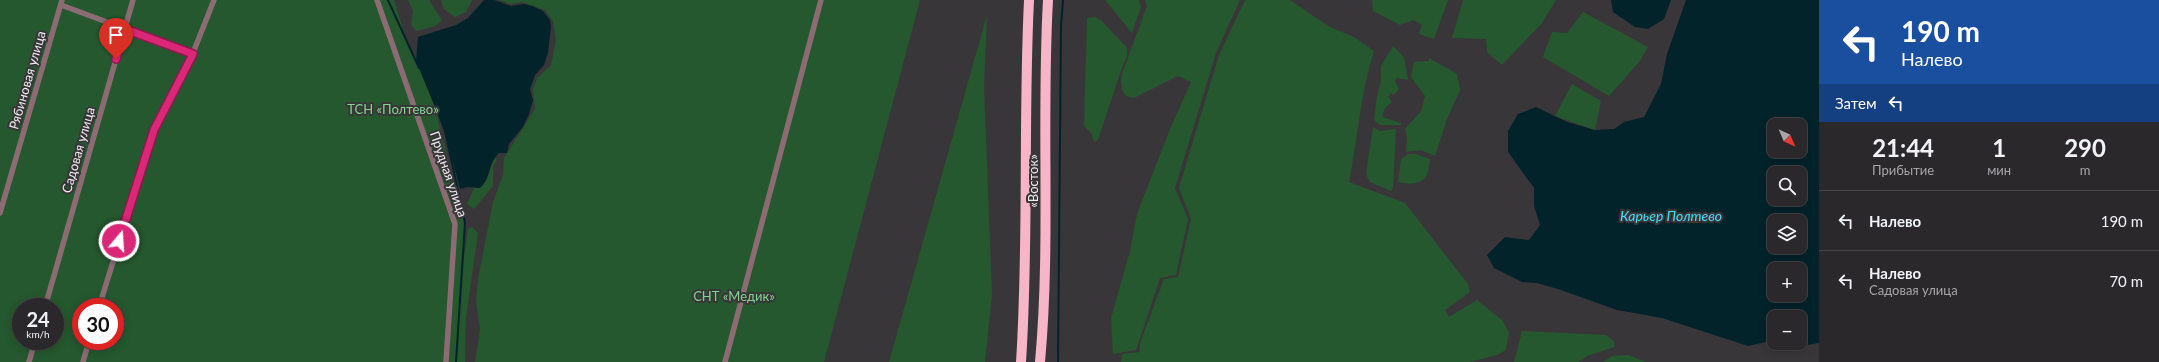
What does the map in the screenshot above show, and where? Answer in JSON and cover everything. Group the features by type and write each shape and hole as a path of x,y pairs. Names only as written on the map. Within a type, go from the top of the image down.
{"highway":[{"name":"«Восток»","path":"1020,362 1025,296 1026,57 1029,0"},
{"name":"«Восток»","path":"1040,362 1045,302 1045,49 1048,0"}],"street":[{"name":"Садовая улица","path":"48,298 133,0"},
{"path":"102,298 154,130 193,54 214,0"},
{"name":"Прудная улица","path":"377,0 455,224 446,362"},
{"path":"725,362 822,0"},
{"path":"61,2 125,29 193,54"},
{"name":"Рябиновая улица","path":"0,213 61,2"},
{"path":"29,362 32,350"},
{"path":"83,362 86,350"}],"green space":[{"name":"ТСН «Полтево»","path":"0,0 394,0 406,39 432,98 465,223 461,281 468,229 472,227 478,233 466,317 465,362 0,362"},
{"path":"408,0 429,0 442,20 435,26 417,31 411,25 413,11"},
{"path":"441,0 472,0 466,12 455,17 444,9"},
{"name":"СНТ «Медик»","path":"499,0 920,0 824,362 475,362 480,330 476,300 478,279 493,202 503,175 504,158 535,109 533,88 538,77 551,65 556,40 553,21 545,10 522,2 512,4"},
{"path":"1105,0 1139,0 1141,7 1132,33"},
{"path":"1145,0 1240,0 1216,53 1175,188 1188,219 1176,275 1160,278 1136,350 1113,354 1111,318 1130,251 1137,214 1170,129 1191,82 1178,76 1134,98 1126,96 1122,90 1121,77 1147,6"},
{"path":"1245,0 1290,0 1328,26 1354,37 1374,51 1365,83 1349,182 1405,203 1468,284 1470,292 1445,310 1449,317 1477,300 1502,320 1509,332 1506,350 1497,355 1470,362 1121,362 1122,354 1140,352 1140,343 1164,279 1178,277 1191,219 1179,188 1219,55"},
{"path":"1372,0 1448,0 1434,39 1419,34 1422,25 1414,20 1400,25 1373,11"},
{"path":"1463,0 1556,0 1542,23 1502,65 1487,52 1486,39 1452,38"},
{"path":"1583,12 1648,47 1640,61 1609,96 1543,57 1552,32 1567,33"},
{"path":"987,15 984,87 992,294 985,362 889,362"},
{"path":"1095,17 1102,21 1127,48 1127,56 1098,140 1094,142 1092,134 1084,126 1087,18"},
{"path":"1393,46 1404,57 1408,80 1397,78 1395,81 1399,89 1394,95 1391,93 1388,97 1392,102 1385,108 1382,117 1401,123 1401,125 1380,125 1374,120 1377,96 1381,81 1381,66"},
{"path":"1429,58 1457,74 1460,90 1447,119 1435,156 1421,150 1406,152 1407,137 1405,129 1421,111 1425,96 1411,77 1414,62 1429,61"},
{"path":"1572,84 1601,101 1595,130 1555,116"},
{"path":"1373,127 1380,131 1396,129 1393,188 1391,191 1370,182 1366,174"},
{"path":"1408,154 1416,154 1430,159 1427,175 1422,181 1410,184 1398,182 1401,159"},
{"path":"495,157 497,160 493,166 493,186 474,209 467,204 474,188 480,188 488,175 492,161"},
{"path":"1522,331 1606,335 1615,342 1614,347 1587,356 1578,362 1514,362"},
{"path":"1628,355 1646,362 1603,362 1612,356"}],"water":[{"path":"484,0 494,0 511,6 524,4 543,11 550,20 551,27 548,53 544,65 535,75 530,89 533,100 529,114 523,127 509,144 507,153 499,153 495,157 486,180 480,188 467,187 460,189 445,131 416,61 418,37 456,25 468,18"},
{"path":"1611,0 1671,0 1664,19 1648,29 1635,27 1613,12"},
{"name":"Карьер Полтево","path":"1686,0 1819,0 1819,343 1807,345 1807,310 1767,310 1767,342 1748,346 1662,318 1617,310 1561,290 1537,283 1522,282 1494,268 1487,255 1505,237 1529,240 1540,225 1534,206 1534,188 1508,152 1508,131 1518,114 1536,107 1567,122 1595,130 1614,129 1624,122 1644,117 1661,84 1667,54"}],"waterway":[{"path":"388,0 419,68"},
{"path":"1058,362 1061,26 1063,0"},
{"path":"432,96 445,131 465,223 456,362"}],"route":[{"path":"116,59 125,29 193,54 154,130 119,241"}]}
